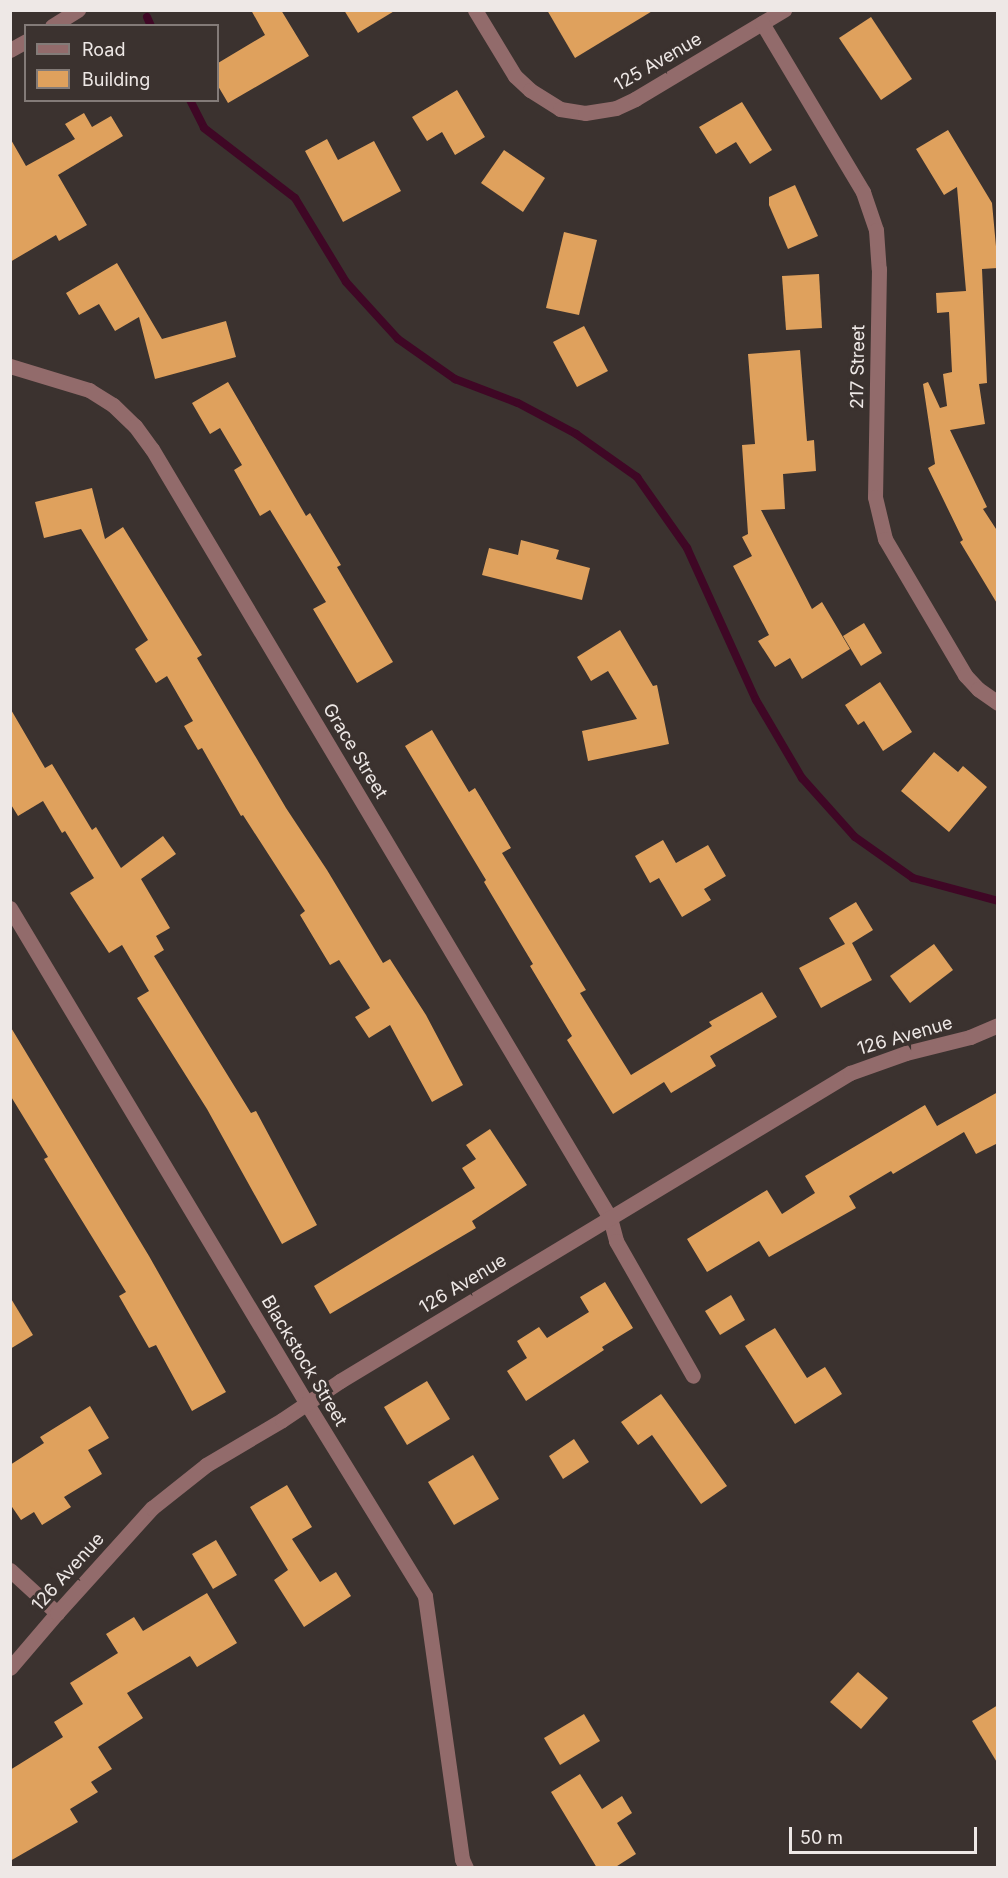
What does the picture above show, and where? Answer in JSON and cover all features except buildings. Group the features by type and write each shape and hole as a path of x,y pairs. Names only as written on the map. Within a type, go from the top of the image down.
{"street":[{"path":"55,24 78,10"},
{"name":"125 Avenue","path":"476,10 515,76 544,100 574,112 600,112 616,108 784,10"},
{"name":"217 Street","path":"762,23 863,192 876,230 879,269 875,497 885,539 966,675 978,689 998,703"},
{"path":"10,50 24,42"},
{"name":"Grace Street","path":"10,366 89,390 113,405 135,426 152,449 610,1218 616,1240 693,1376"},
{"name":"Blackstock Street","path":"10,908 307,1404 425,1596 462,1859 466,1868"},
{"name":"126 Avenue","path":"10,1668 57,1612 152,1508 206,1465 307,1404 340,1381 850,1073 906,1053 970,1037 998,1025"},
{"path":"10,1570 57,1612"}],"waterway":[{"path":"147,17 150,24"},
{"path":"191,102 204,128 295,198 346,282 398,339 455,379 518,403 576,434 637,477 687,548 756,700 802,778 855,837 913,878 998,901"}]}
